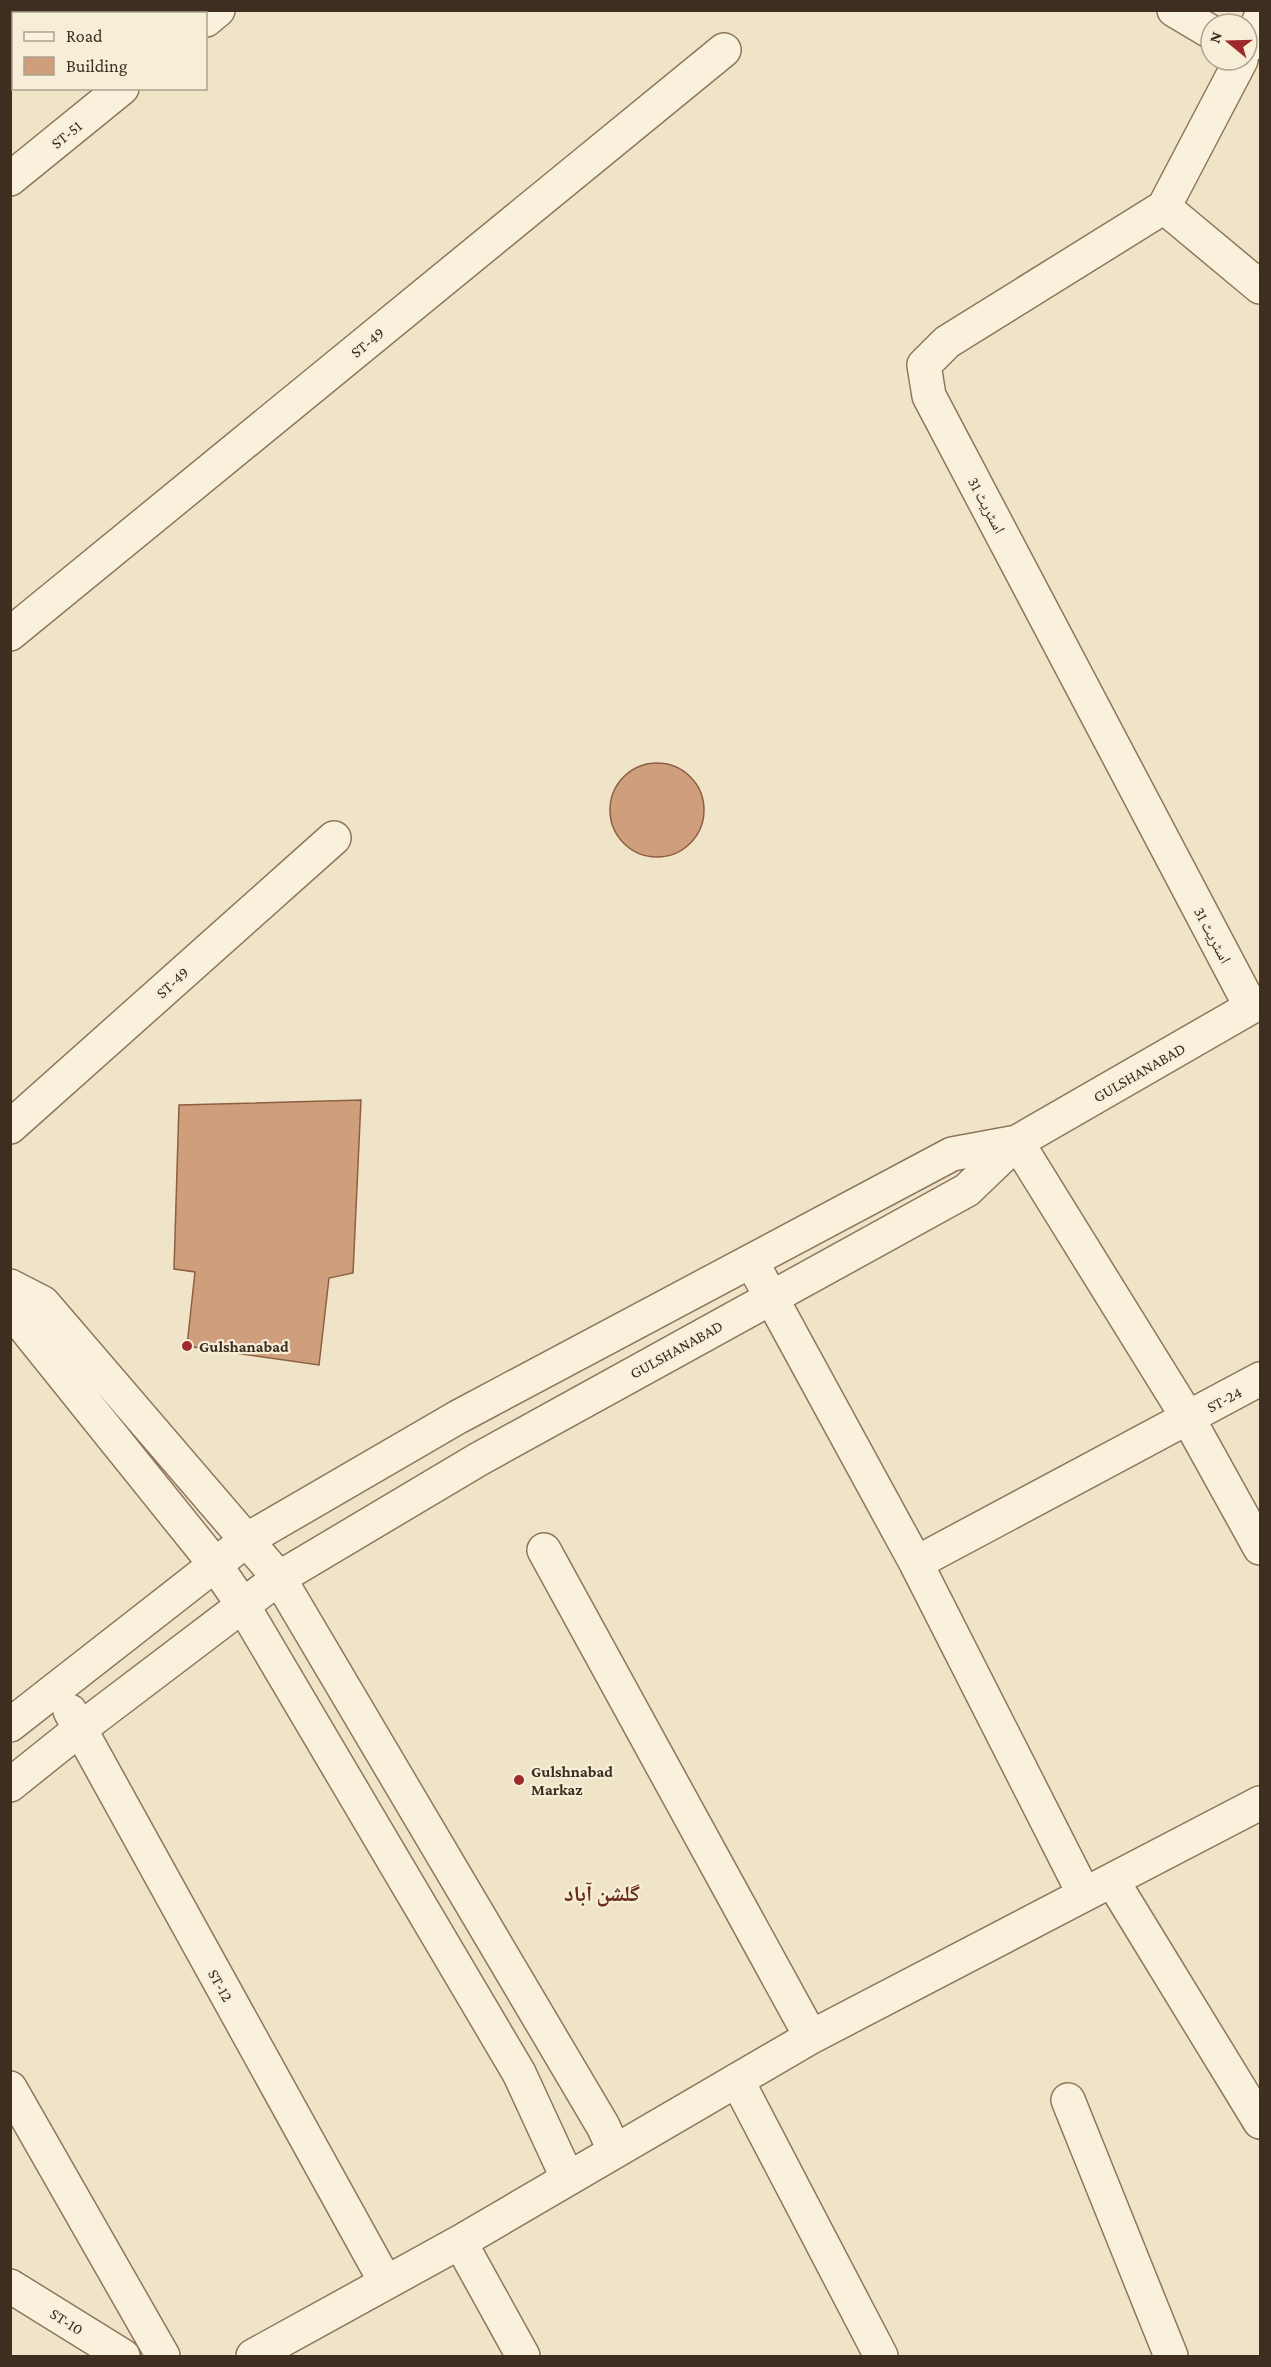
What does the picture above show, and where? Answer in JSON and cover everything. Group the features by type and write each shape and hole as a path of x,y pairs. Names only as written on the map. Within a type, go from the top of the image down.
{"street":[{"path":"1174,10 1199,25"},
{"name":"ST-49","path":"10,634 724,50"},
{"path":"1235,72 1164,207 1260,287"},
{"name":"ST-51","path":"10,179 120,90"},
{"name":"اسٹریٹ 31","path":"1164,207 947,342 924,366 929,396 1256,1005"},
{"name":"ST-49","path":"10,1127 334,838"},
{"name":"GULSHANABAD","path":"10,1785 242,1604 279,1578 479,1459 967,1190 1017,1142 1256,1005"},
{"path":"1017,1142 1188,1418 1260,1548"},
{"name":"GULSHANABAD","path":"10,1725 214,1563 248,1539 458,1417 952,1154 1017,1142"},
{"path":"751,1259 916,1563 1098,1887 1260,2122"},
{"path":"10,1288 43,1303 248,1539 279,1578 603,2126 614,2150"},
{"path":"10,1288 21,1323 214,1563 242,1604 519,2073 567,2177"},
{"name":"ST-24","path":"916,1563 1260,1379"},
{"path":"458,1417 479,1459"},
{"path":"544,1550 812,2037"},
{"name":"ST-12","path":"57,1689 385,2281"},
{"path":"253,2356 385,2281 460,2242 567,2177 812,2037 1260,1803"},
{"path":"737,2080 881,2356"},
{"path":"10,2088 163,2356"},
{"path":"1068,2100 1171,2356"},
{"path":"460,2242 523,2356"},
{"name":"ST-10","path":"10,2286 123,2356"}],"building":[{"path":"657,763 675,766 690,777 701,792 704,810 701,828 690,843 675,854 657,857 639,854 624,843 613,828 610,810 613,792 624,777 639,766"},
{"path":"361,1100 353,1273 329,1278 319,1365 187,1346 195,1272 174,1269 179,1105"}],"place":[{"name":"Gulshanabad","path":"187,1346"},
{"name":"Gulshnabad Markaz","path":"519,1780"}],"district":[{"name":"گلشن آباد","path":"602,1893"}]}
